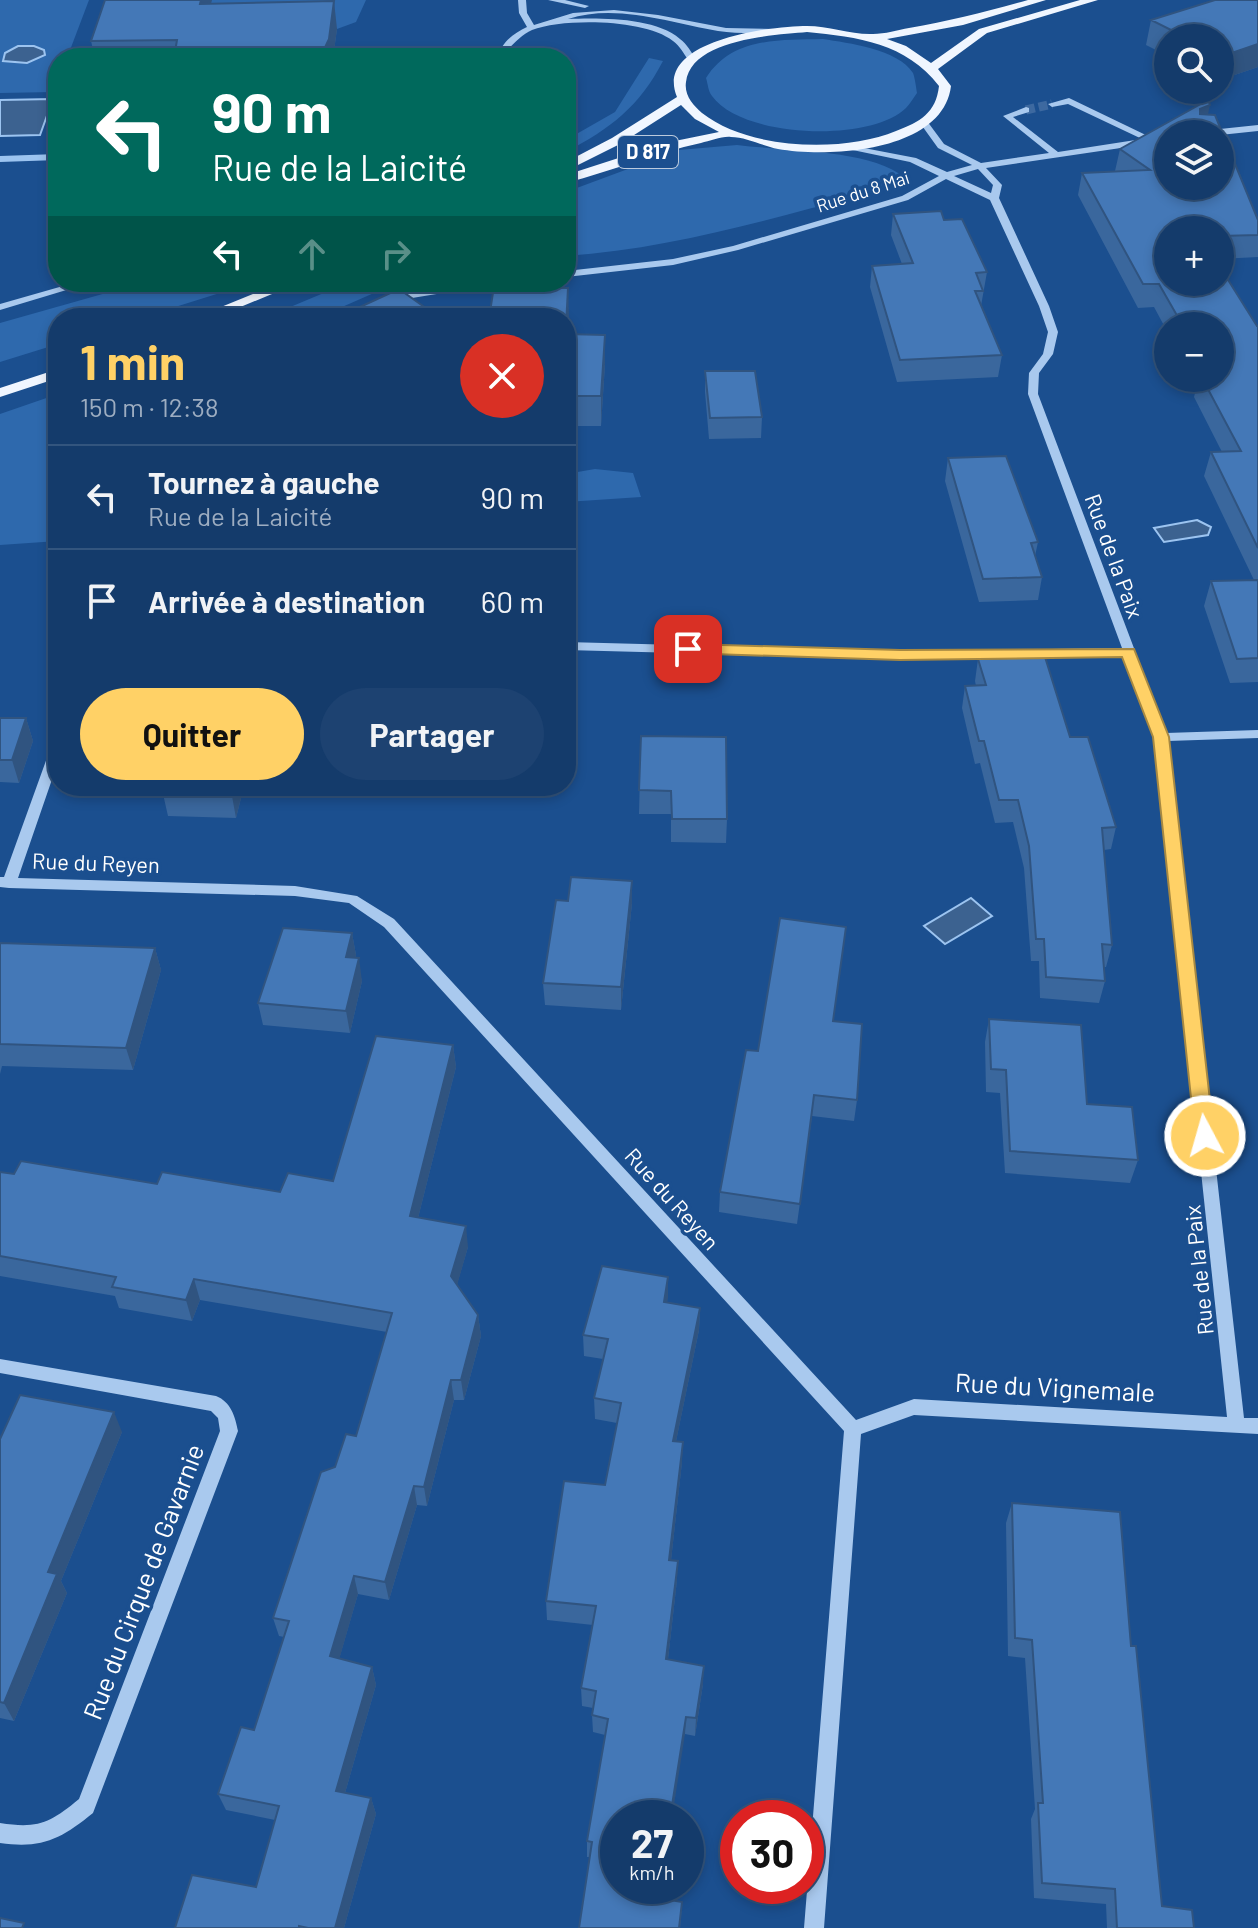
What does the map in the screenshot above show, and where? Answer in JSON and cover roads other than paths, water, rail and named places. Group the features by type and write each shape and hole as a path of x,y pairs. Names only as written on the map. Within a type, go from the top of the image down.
{"main road":[{"path":"872,37 963,22 1040,0"},
{"path":"933,67 983,31 1092,0"},
{"path":"775,31 840,32 872,37 907,50 933,67 945,86 942,106 924,123 903,134 846,146 793,146 731,133 700,118 682,99 678,85 682,71 692,59 713,46 741,36 775,31"},
{"name":"D 817","path":"576,162 616,141 682,99"},
{"name":"D 817","path":"576,176 669,146 731,133"},
{"path":"227,308 268,292"},
{"path":"0,393 48,376"}],"street":[{"path":"522,0 523,13 531,27"},
{"path":"552,0 625,10 722,30 775,31"},
{"path":"504,48 531,27 575,13 625,10"},
{"path":"555,21 643,27 675,39 692,59"},
{"path":"1052,104 1069,101 1150,140"},
{"path":"1026,110 1007,116 1056,154"},
{"path":"924,123 941,146 980,166"},
{"path":"1234,131 1258,128"},
{"name":"Rue du 8 Mai","path":"576,273 673,262 735,248 905,198 947,175 980,166 1154,140"},
{"path":"846,146 913,160 994,198"},
{"name":"Rue de la Paix","path":"980,166 998,185 994,198 1053,332 1048,354 1034,373 1033,394 1161,737 1236,1424"},
{"path":"0,307 53,292"},
{"path":"384,308 410,296 433,292"},
{"path":"576,646 900,655 1128,652"},
{"path":"1161,737 1258,734"},
{"path":"4,883 48,770"},
{"name":"Rue du Reyen","path":"4,883 295,891 352,899 389,923 853,1429"},
{"name":"Rue du Cirque de Gavarnie","path":"0,1366 216,1404 226,1415 229,1431 86,1806 59,1828 29,1839 0,1833"},
{"name":"Rue du Vignemale","path":"853,1429 914,1407 1258,1426"},
{"path":"814,1928 853,1429"}],"waterway":[{"path":"0,159 48,157"}],"tunnel":[{"path":"1026,110 1052,104"}]}
